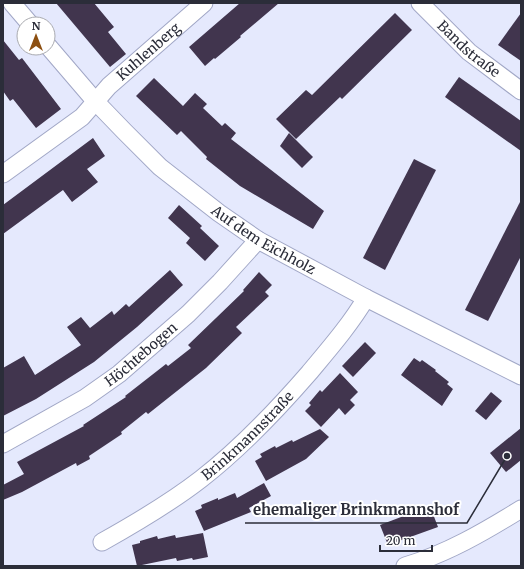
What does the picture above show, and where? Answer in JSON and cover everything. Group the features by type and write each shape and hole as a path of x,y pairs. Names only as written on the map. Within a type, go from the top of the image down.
{"street":[{"path":"12,3 23,16"},
{"name":"Kuhlenberg","path":"3,174 82,118 109,86 204,3"},
{"name":"Bandstraße","path":"420,3 469,52 521,90"},
{"name":"Auf dem Eichholz","path":"56,55 96,102 160,167 219,213 258,240 366,298 521,376"},
{"name":"Höchtebogen","path":"3,444 85,398 119,374 188,314 220,282 258,240"},
{"name":"Brinkmannstraße","path":"102,542 173,499 202,479 242,445 279,408 324,355 366,298"},
{"path":"404,566 422,561 465,541 492,527 521,509"}],"building":[{"path":"56,3 94,3 114,27 108,32 126,54 110,67"},
{"path":"240,3 279,3 240,36 241,37 205,66 189,47"},
{"path":"395,13 412,30 342,99 340,97 296,139 276,119 306,90 312,95"},
{"path":"521,13 521,61 498,45"},
{"path":"3,40 19,60 22,58 61,109 36,128 13,99 10,101 3,91"},
{"path":"459,77 521,121 521,151 445,97"},
{"path":"154,78 183,106 195,93 207,104 203,108 222,126 225,123 236,133 231,139 324,211 313,229 240,186 206,159 207,157 181,131 177,135 136,96"},
{"path":"289,133 313,157 302,168 280,146"},
{"path":"93,138 105,156 87,169 98,182 72,202 63,190 3,234 3,205"},
{"path":"414,159 436,170 385,270 363,258"},
{"path":"521,200 521,256 488,321 465,310"},
{"path":"179,205 202,226 200,228 219,246 205,261 186,243 190,238 168,218"},
{"path":"170,270 183,285 137,327 94,362 36,399 3,416 3,368 24,356 35,375 81,345 67,327 81,317 90,328 112,311 114,315 126,304 129,307"},
{"path":"259,272 272,285 265,292 269,296 236,327 242,333 206,368 148,414 146,412 121,432 122,434 89,456 90,459 77,466 76,463 22,492 3,500 3,485 24,474 17,462 84,426 83,425 126,397 125,396 166,364 168,366 191,348 188,345 244,291 243,290"},
{"path":"365,342 376,353 353,377 342,366"},
{"path":"414,358 420,362 422,360 449,382 447,384 453,389 442,406 401,375"},
{"path":"340,373 358,392 350,400 355,405 345,415 339,408 321,427 305,411 311,405 309,403 320,390 322,392"},
{"path":"491,392 502,401 486,420 475,411"},
{"path":"521,428 521,460 506,472 490,453"},
{"path":"320,429 329,437 306,459 266,481 255,461 262,457 260,454 275,446 276,448 292,440 293,442"},
{"path":"264,483 271,496 249,508 251,512 204,531 195,511 202,508 201,505 235,493 237,498"},
{"path":"430,506 438,527 388,545 380,525"},
{"path":"203,533 208,557 177,561 176,558 137,566 132,545 140,543 140,541 157,536 158,539 175,535 176,538"}],"place":[{"name":"ehemaliger Brinkmannshof","path":"507,456"}]}
